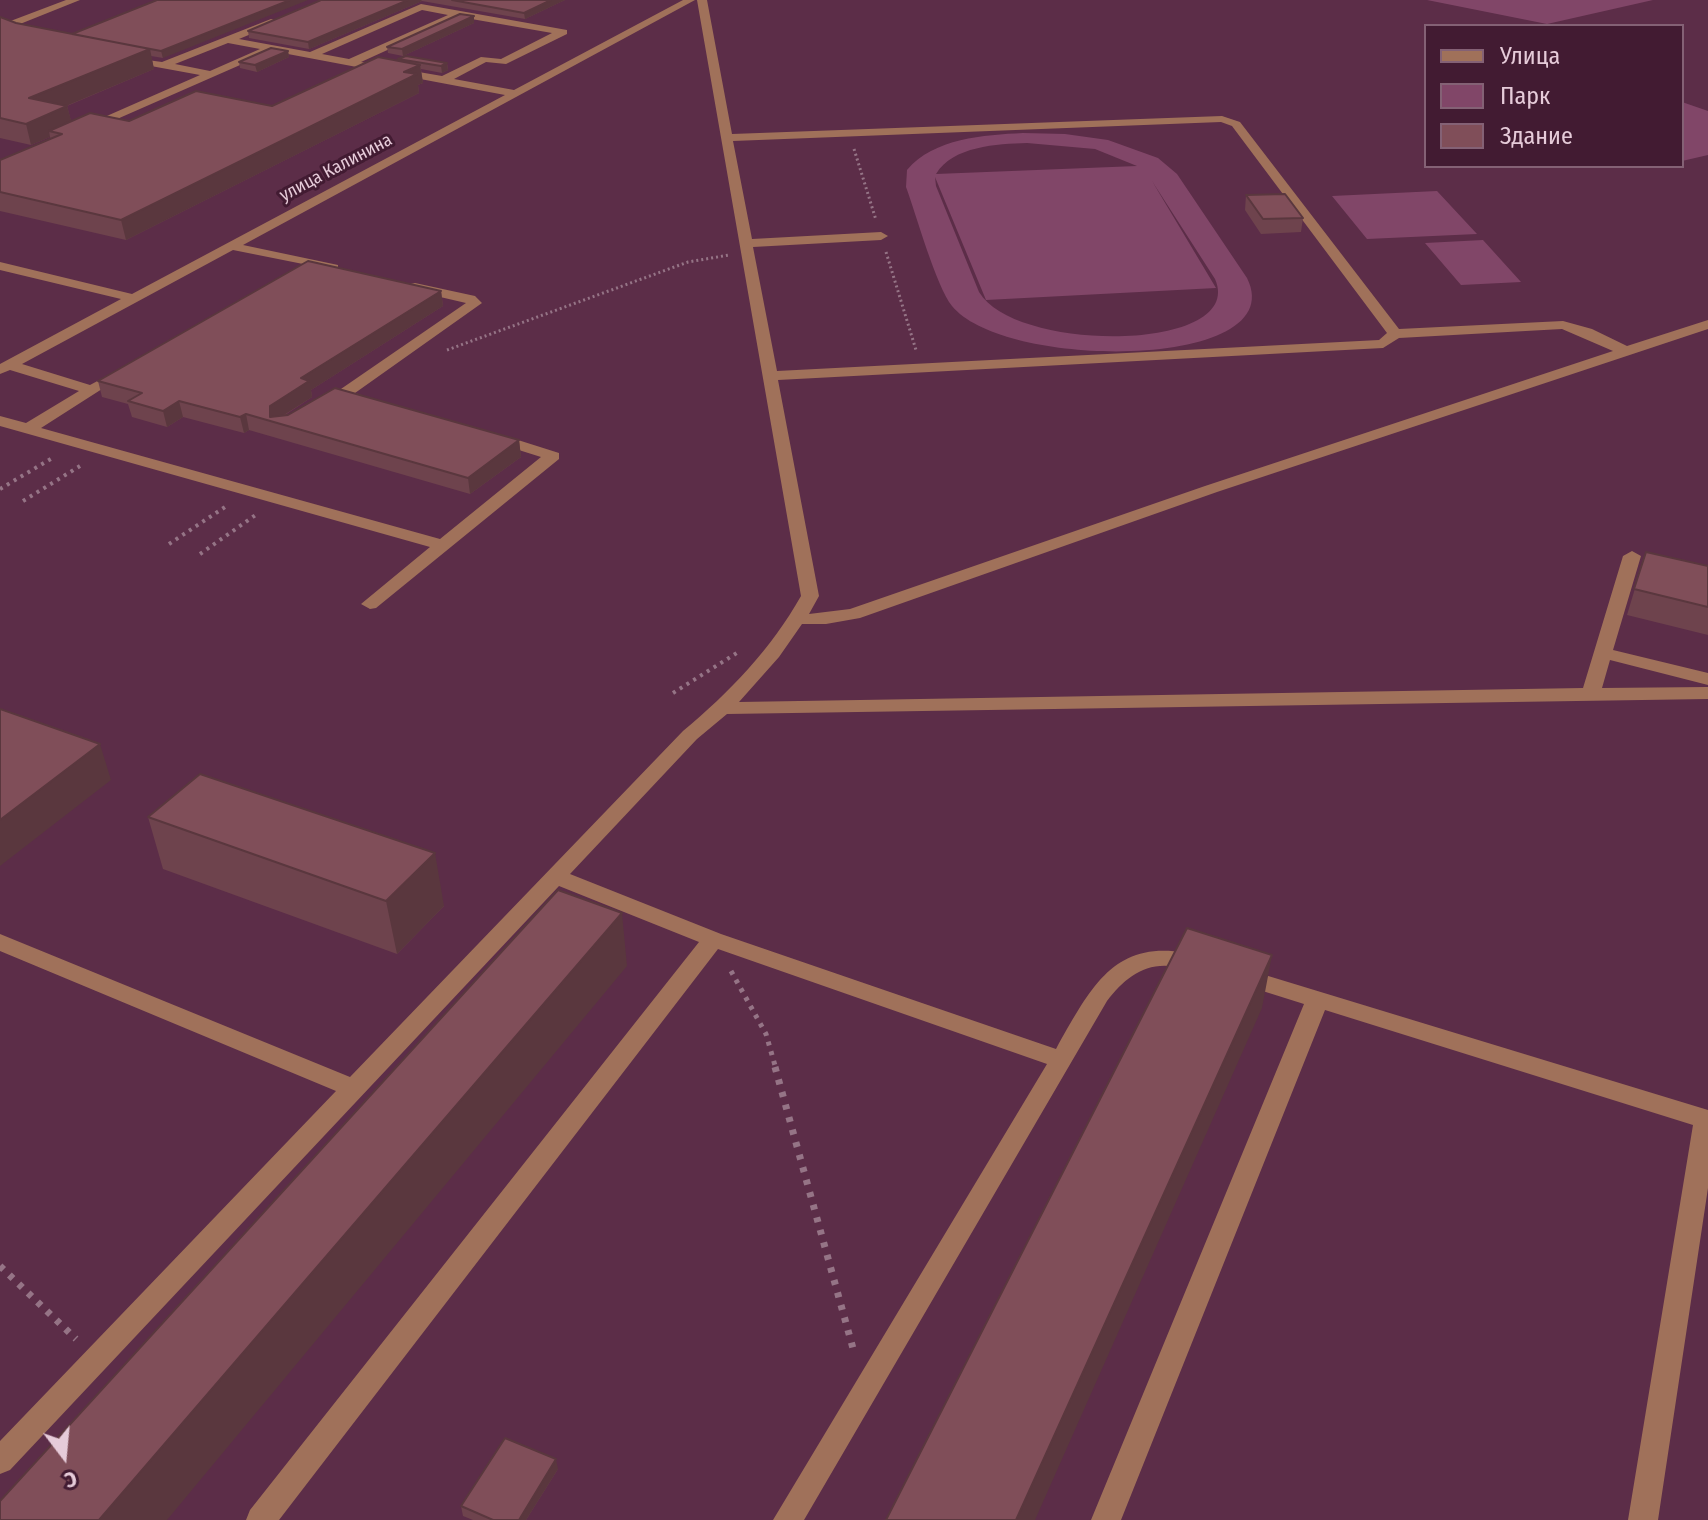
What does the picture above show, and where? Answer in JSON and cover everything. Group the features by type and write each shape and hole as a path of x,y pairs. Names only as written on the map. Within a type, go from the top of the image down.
{"lane":[{"path":"5,25 75,0"},
{"name":"улица Калинина","path":"4,368 690,0"},
{"path":"0,1461 690,735 724,708 798,619 810,596 702,0"},
{"path":"310,56 421,7 563,32 502,62 485,59 441,81"},
{"path":"349,63 458,14"},
{"path":"161,66 283,17"},
{"path":"5,25 22,37"},
{"path":"373,28 411,35"},
{"path":"227,40 513,93"},
{"path":"70,136 271,48"},
{"path":"118,57 211,74"},
{"path":"727,138 1222,119 1236,124 1395,334"},
{"path":"746,247 881,236"},
{"path":"231,246 304,267 354,273"},
{"path":"212,256 239,262"},
{"path":"0,266 132,298"},
{"path":"324,399 343,394 475,303 398,283"},
{"path":"798,619 826,619 854,614 1211,489 1708,324"},
{"path":"768,376 1383,344 1395,334 1563,325 1587,332 1625,351"},
{"path":"29,428 133,366"},
{"path":"4,368 92,390"},
{"path":"343,394 373,402"},
{"path":"0,421 444,545"},
{"path":"370,604 553,456 476,432"},
{"path":"1591,694 1632,556"},
{"path":"1604,653 1708,679"},
{"path":"724,708 1708,693"},
{"path":"555,876 713,939 1062,1060"},
{"path":"268,1518 713,939"},
{"path":"0,942 353,1088"},
{"path":"788,1520 1111,976 1139,959 1175,956 1707,1120 1643,1520"},
{"path":"1106,1520 1318,998"}],"path":[{"path":"439,353 688,262 746,247"},
{"path":"0,489 78,442"},
{"path":"23,501 106,450"},
{"path":"169,544 250,489"},
{"path":"200,554 281,498"},
{"path":"673,693 749,645"},
{"path":"713,939 766,1034 864,1389"},
{"path":"0,1266 97,1359"}],"shaded area":[{"path":"0,0 1708,0 1708,1520 0,1520"}],"green space":[{"path":"1427,0 1653,0 1547,24"},
{"path":"1684,103 1708,111 1708,155 1684,161"},
{"path":"1023,133 1065,134 1108,140 1158,158 1177,174 1247,278 1250,308 1228,330 1188,344 1137,351 1081,350 1027,342 982,327 952,306 933,267 906,187 907,170 931,151 960,140","holes":["1027,143 1095,149 1137,166 936,174 953,157 990,146","935,177 985,297 979,292 936,186","1152,181 1215,279 1215,287","1215,288 1216,303 1197,321 1164,332 1123,336 1078,334 1036,326 1001,312 988,300"]},
{"path":"1437,191 1477,234 1367,239 1332,196"},
{"path":"1483,240 1521,282 1461,285 1425,243"}],"building":[{"path":"157,0 290,0 161,51 72,34"},
{"path":"321,0 408,0 308,42 248,31"},
{"path":"452,0 551,0 524,13"},
{"path":"460,14 474,16 402,49 387,47"},
{"path":"0,17 16,23 150,49 29,98 67,106 26,124 0,118"},
{"path":"271,48 288,51 255,65 239,62"},
{"path":"406,56 447,63 441,66 398,59"},
{"path":"378,57 420,65 404,72 417,74 121,220 0,192 0,160 62,134 49,131 90,113 129,121 196,91 272,106"},
{"path":"1285,194 1303,218 1263,219 1246,195"},
{"path":"308,261 441,291 301,378 309,381 270,406 270,417 288,415 335,388 519,440 468,478 246,414 240,417 179,401 163,411 128,401 142,393 98,381"},
{"path":"1646,552 1708,566 1708,607 1634,589"},
{"path":"0,709 100,744 0,820"},
{"path":"200,774 435,853 386,901 148,817"},
{"path":"558,890 622,913 99,1520 0,1520 0,1501"},
{"path":"1187,928 1272,955 1016,1520 886,1520"},
{"path":"505,1438 556,1459 519,1520 493,1520 461,1506"}]}
